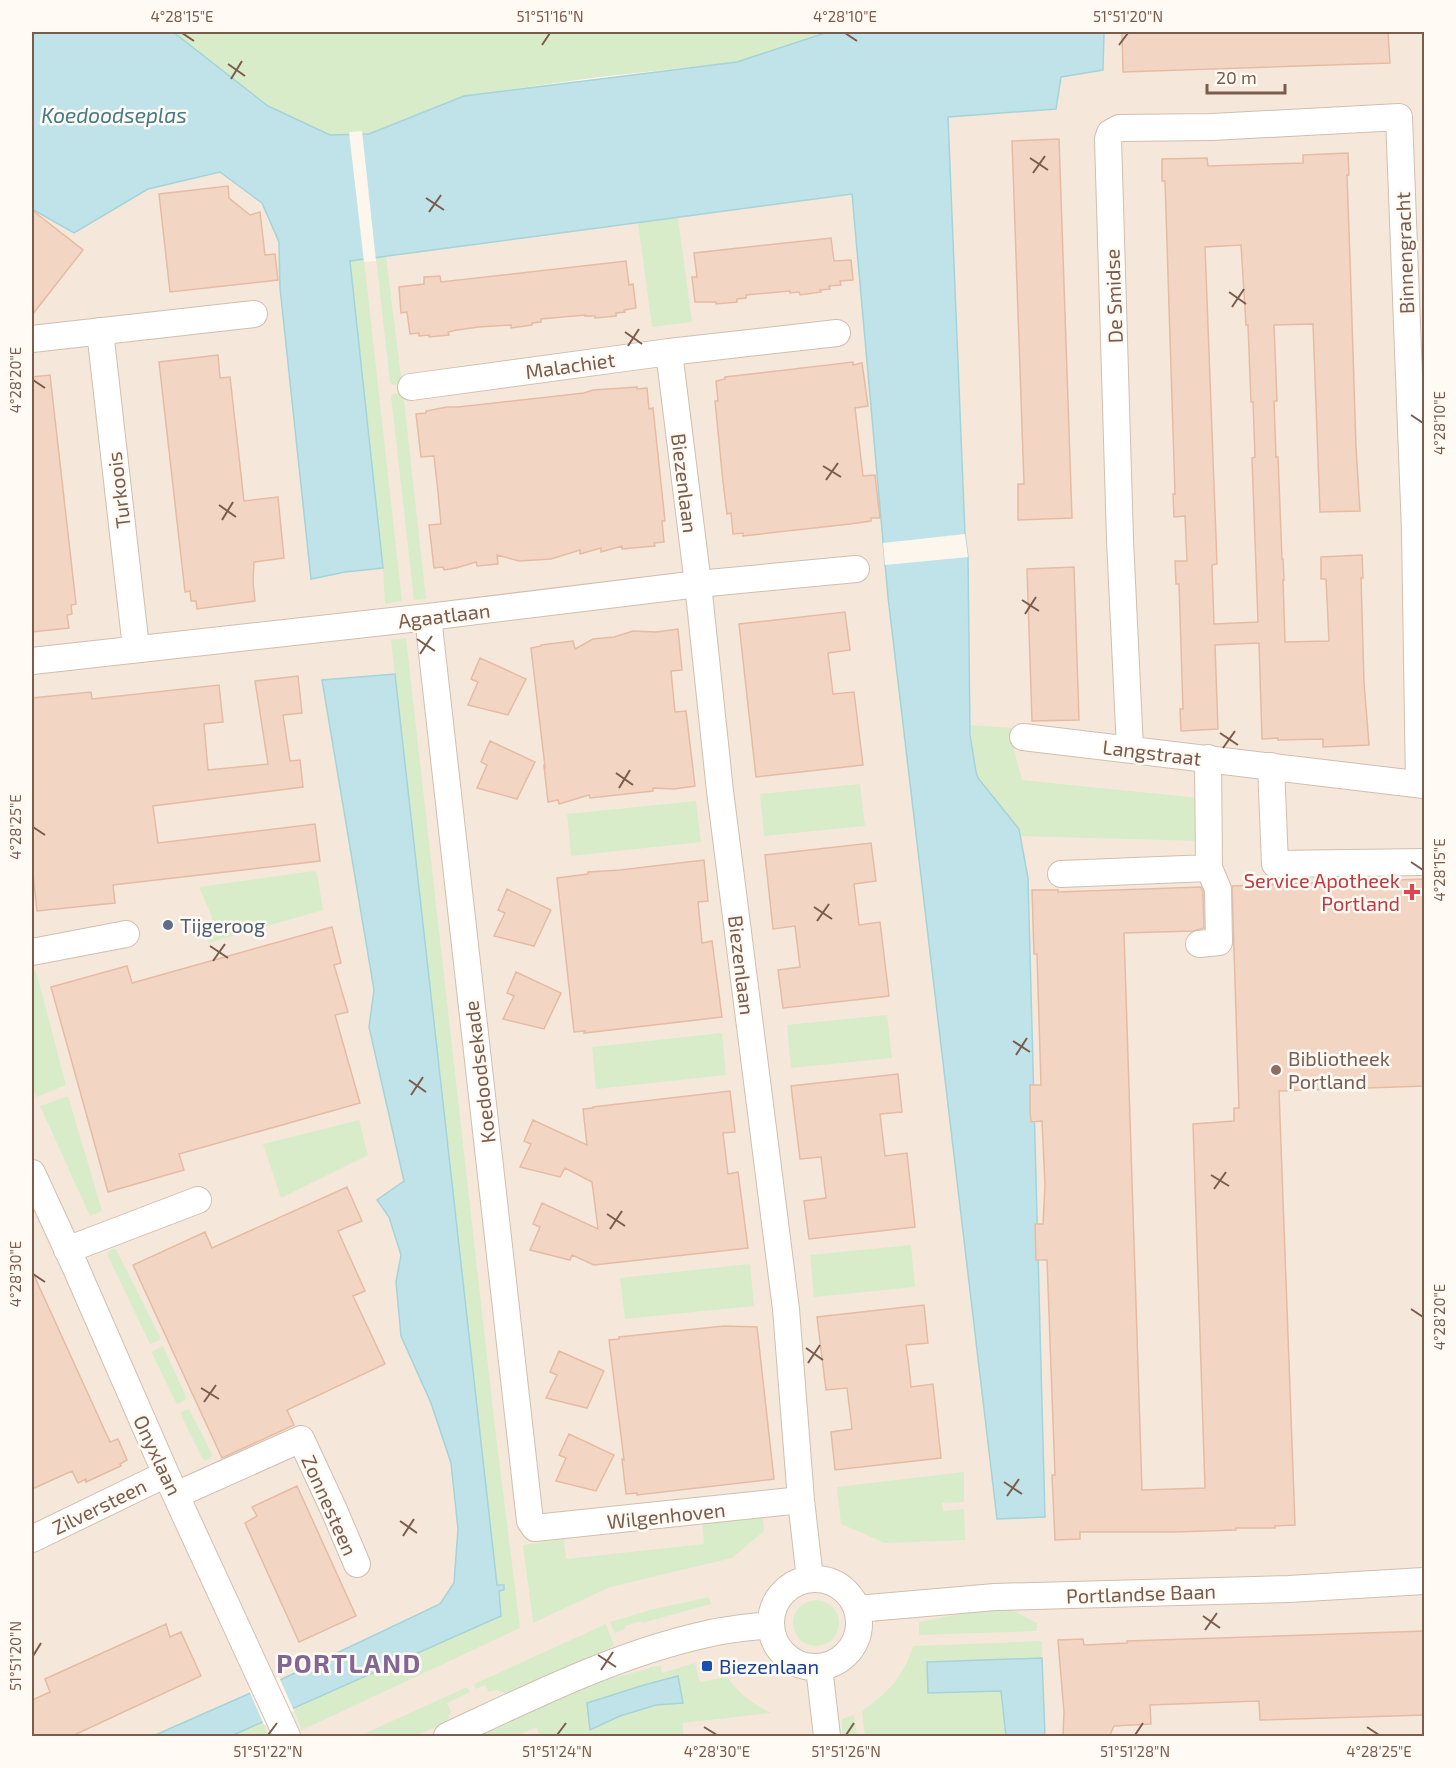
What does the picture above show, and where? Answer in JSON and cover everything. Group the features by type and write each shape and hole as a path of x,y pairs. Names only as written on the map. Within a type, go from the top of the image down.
{"street":[{"name":"De Smidse","path":"1130,749 1119,509 1108,140 1110,133 1119,128 1212,127 1399,117"},
{"name":"Binnengracht","path":"1399,117 1422,784"},
{"path":"32,339 254,314"},
{"name":"Turkoois","path":"100,331 136,648"},
{"name":"Malachiet","path":"411,387 669,352 837,333"},
{"name":"Biezenlaan","path":"669,352 698,584 720,791 786,1310 801,1500 810,1580"},
{"name":"Agaatlaan","path":"32,661 698,584 856,568"},
{"name":"Koedoodsekade","path":"428,617 508,1337 532,1526"},
{"name":"Langstraat","path":"1023,737 1422,784"},
{"path":"1198,944 1220,942 1218,889 1209,868 1208,758"},
{"path":"1271,766 1275,864 1425,862"},
{"path":"1061,874 1209,868"},
{"path":"32,952 126,934"},
{"name":"Onyxlaan","path":"32,1173 171,1485 286,1734"},
{"path":"67,1250 198,1200"},
{"name":"Zonnesteen","path":"171,1485 300,1439 357,1564"},
{"name":"Zilversteen","path":"32,1539 171,1485"},
{"name":"Wilgenhoven","path":"532,1526 535,1528 589,1523 801,1500"},
{"path":"822,1580 839,1586 852,1598 857,1609 860,1620 855,1642 841,1660 830,1665 819,1667 801,1665 786,1657 775,1642 771,1625 772,1614 782,1594 800,1582 822,1580"},
{"name":"Portlandse Baan","path":"857,1609 995,1597 1288,1589 1425,1581"},
{"path":"447,1737 564,1682 637,1653 707,1634 771,1625"},
{"path":"819,1667 827,1737"}],"shaded area":[{"path":"978,32 1424,32 1424,1736 32,1736 32,151 203,142 308,219"}],"green space":[{"path":"173,32 828,32 737,62 600,77 464,96 369,134 330,135 268,106"},
{"path":"678,218 692,322 652,327 638,223"},
{"path":"386,256 402,384 393,385 390,382 376,258"},
{"path":"364,259 402,601 385,604 349,261"},
{"path":"403,392 426,599 414,600 391,396"},
{"path":"406,638 494,1419 520,1628 302,1730 293,1708 501,1616 499,1591 504,1585 497,1585 391,640"},
{"path":"970,725 1013,728 1012,742 1022,780 1199,798 1201,841 1019,836 1019,829 978,778"},
{"path":"860,784 865,826 764,836 760,794"},
{"path":"696,801 701,842 571,856 567,814"},
{"path":"314,871 317,873 323,910 208,943 212,917 199,887"},
{"path":"32,971 36,971 66,1085 36,1097 32,1086"},
{"path":"887,1015 892,1058 791,1068 787,1025"},
{"path":"722,1033 726,1075 596,1089 592,1047"},
{"path":"68,1096 102,1211 90,1216 40,1106"},
{"path":"359,1120 368,1155 281,1198 263,1144"},
{"path":"911,1245 915,1287 814,1297 810,1255"},
{"path":"116,1249 160,1340 150,1344 107,1254"},
{"path":"750,1264 754,1306 625,1319 620,1278"},
{"path":"163,1346 186,1397 178,1404 152,1353"},
{"path":"189,1409 211,1452 212,1456 206,1461 202,1458 182,1417 181,1412"},
{"path":"964,1472 964,1502 942,1503 943,1511 964,1509 965,1540 885,1543 841,1524 837,1487"},
{"path":"763,1518 764,1531 732,1558 610,1587 533,1623 523,1545 564,1539 566,1559 704,1544 702,1522"},
{"path":"709,1597 711,1604 642,1623 641,1621 625,1626 625,1629 615,1633 610,1622 650,1610"},
{"path":"816,1600 832,1607 839,1623 832,1639 816,1646 800,1639 793,1623 800,1607"},
{"path":"1004,1608 1037,1623 1037,1631 919,1635 919,1622 986,1609"},
{"path":"606,1624 614,1646 507,1694 496,1690 489,1692 485,1685 476,1689 474,1684"},
{"path":"1042,1641 1042,1658 927,1662 928,1693 1001,1691 1006,1736 865,1736 862,1711 894,1683 905,1667 913,1646"},
{"path":"695,1663 700,1682 727,1677 747,1698 771,1713 683,1723 683,1736 539,1736 537,1727 516,1736 477,1736 606,1680 661,1665 662,1673","holes":["678,1676 682,1703 657,1704 620,1716 590,1730 587,1703 644,1685"]},
{"path":"467,1687 470,1692 447,1703 451,1711 447,1722 415,1736 359,1736"},
{"path":"854,1715 857,1736 842,1736 842,1719"},
{"path":"263,1722 269,1736 231,1736"}],"water":[{"name":"Koedoodseplas","path":"32,32 173,32 268,106 330,135 369,134 464,96 737,62 828,32 1104,32 1103,70 1061,77 1056,109 948,117 965,534 968,557 970,734 978,778 1019,829 1028,878 1045,1517 997,1519 888,597 852,194 350,261 383,568 311,579 280,288 279,242 262,203 220,172 148,189 74,233 32,209"},
{"path":"395,674 497,1585 504,1585 504,1590 499,1591 501,1616 231,1736 153,1736 280,1680 440,1604 454,1583 458,1529 451,1463 431,1403 401,1336 396,1282 401,1255 389,1217 377,1200 404,1181 369,1027 374,990 322,680"},
{"path":"1042,1658 1045,1736 1006,1736 1001,1691 928,1693 927,1662"},
{"path":"678,1676 683,1703 656,1705 620,1716 590,1730 587,1703"}],"pier":[{"path":"362,131 376,261 364,262 349,132"},
{"path":"965,534 968,557 885,565 883,543"},
{"path":"279,1677 294,1711 264,1725 249,1690"}],"building":[{"path":"1122,32 1388,32 1390,63 1123,72"},
{"path":"1059,139 1072,518 1018,520 1018,484 1024,484 1012,141"},
{"path":"1348,153 1356,447 1360,511 1320,512 1313,324 1274,325 1277,401 1274,401 1284,580 1285,642 1329,641 1326,579 1321,579 1321,557 1362,555 1364,682 1369,745 1323,747 1323,739 1262,739 1259,643 1215,645 1218,729 1181,731 1180,709 1183,709 1179,584 1176,584 1175,561 1187,561 1185,516 1174,517 1165,181 1162,181 1162,159 1207,158 1208,166 1303,163 1303,155","holes":["1241,245 1246,325 1248,325 1251,402 1253,402 1255,457 1252,458 1258,622 1214,624 1212,565 1217,564 1205,247"]},
{"path":"228,186 229,198 250,215 260,212 265,255 275,254 278,280 170,292 159,194"},
{"path":"32,210 83,250 32,315"},
{"path":"831,238 834,261 851,260 853,280 840,281 841,285 829,286 830,289 820,290 821,292 800,295 799,292 790,293 790,291 746,295 746,298 737,299 737,302 716,304 716,302 695,302 692,277 697,277 694,253"},
{"path":"626,261 629,285 633,284 636,308 616,313 616,316 595,318 595,316 585,315 541,319 541,322 532,323 532,325 511,328 511,325 479,327 448,332 449,335 429,337 429,335 419,336 419,333 410,334 407,312 401,313 399,287 424,284 424,277 440,276 441,282"},
{"path":"218,355 220,378 230,377 244,501 278,497 284,558 254,562 255,601 197,609 196,601 191,601 190,591 185,592 159,362"},
{"path":"853,362 853,365 862,363 868,406 855,408 863,476 875,475 880,518 850,524 743,536 743,533 733,534 731,513 727,514 723,482 715,401 718,401 716,381 725,379 725,377"},
{"path":"50,375 76,604 71,605 72,614 67,615 69,628 32,632 32,377"},
{"path":"637,387 637,389 647,388 649,409 653,408 665,521 662,521 664,542 654,543 655,546 622,549 622,546 601,552 601,548 580,554 580,550 551,559 519,561 497,555 498,564 477,566 476,562 444,570 443,567 434,568 429,525 441,524 434,456 421,457 416,414 447,407"},
{"path":"1074,567 1079,720 1032,721 1027,569"},
{"path":"845,612 850,650 828,653 833,694 854,692 863,765 756,777 739,624"},
{"path":"678,629 682,670 671,671 675,712 686,711 695,786 674,789 653,788 653,791 590,798 589,795 559,804 558,800 548,802 531,648 573,641 575,649 593,639 614,637 633,631 656,632"},
{"path":"480,658 526,679 508,715 468,705 478,682 471,679"},
{"path":"298,676 302,713 283,715 290,761 300,760 303,787 153,806 158,843 315,824 320,861 113,885 115,903 37,911 32,865 32,698 91,692 92,699 219,685 223,722 204,724 208,770 268,764 255,681"},
{"path":"490,741 535,762 517,799 477,788 487,765 481,762"},
{"path":"871,843 876,881 854,884 859,925 880,922 889,996 783,1008 778,970 800,967 795,926 773,929 765,855"},
{"path":"704,860 708,901 698,902 702,943 712,941 722,1017 584,1033 585,1031 574,1032 557,878 588,874 588,872"},
{"path":"1425,879 1425,1086 1279,1091 1295,1525 1275,1526 1275,1528 1236,1528 1236,1530 1080,1532 1080,1539 1055,1540 1052,1475 1055,1475 1047,1260 1036,1260 1035,1224 1043,1224 1045,1185 1042,1121 1031,1122 1030,1110 1030,1085 1041,1085 1037,954 1034,954 1032,890 1058,890 1058,892 1201,887 1203,892 1204,928 1193,931 1124,933 1142,1490 1205,1488 1193,1124 1234,1121 1234,1108 1239,1108 1232,886"},
{"path":"507,889 551,910 534,946 494,936 505,913 498,910"},
{"path":"332,927 341,963 334,965 348,1012 335,1015 360,1103 179,1154 184,1170 108,1192 51,987 127,966 132,983"},
{"path":"516,972 561,993 544,1029 503,1019 514,996 507,993"},
{"path":"898,1074 902,1112 880,1114 885,1156 907,1153 915,1227 809,1239 804,1201 826,1198 821,1157 800,1159 791,1086"},
{"path":"730,1091 735,1132 723,1133 728,1174 738,1172 748,1248 594,1265 572,1255 570,1260 530,1250 540,1227 533,1224 542,1203 598,1229 592,1182 565,1168 560,1177 520,1167 531,1144 524,1141 533,1120 587,1145 583,1109"},
{"path":"347,1187 362,1221 338,1231 365,1291 353,1296 385,1364 287,1410 294,1425 222,1458 133,1265 205,1232 212,1248"},
{"path":"32,1271 110,1442 118,1439 127,1460 120,1464 121,1466 86,1482 86,1479 78,1483 72,1471 32,1489"},
{"path":"924,1305 928,1343 906,1345 911,1387 933,1384 941,1458 835,1470 831,1432 852,1429 847,1388 826,1390 817,1317"},
{"path":"724,1326 757,1327 774,1479 637,1495 637,1493 626,1494 609,1340"},
{"path":"559,1351 604,1371 587,1408 546,1398 557,1375 550,1372"},
{"path":"569,1434 614,1455 596,1491 556,1481 566,1458 559,1455"},
{"path":"297,1486 356,1616 299,1642 245,1523 257,1516 252,1507"},
{"path":"166,1624 170,1637 181,1632 201,1676 70,1737 32,1737 32,1700 50,1692 45,1679"},
{"path":"1425,1631 1425,1715 1260,1720 1259,1701 1150,1705 1151,1724 1114,1726 1109,1737 1063,1737 1064,1712 1058,1640 1083,1639 1084,1645 1127,1643 1127,1641"}],"place":[{"name":"Service Apotheek Portland","path":"1412,892"},
{"name":"Tijgeroog","path":"168,925"},
{"name":"Bibliotheek Portland","path":"1276,1070"},
{"name":"Biezenlaan","path":"707,1666"}],"district":[{"name":"PORTLAND","path":"349,1662"}]}
